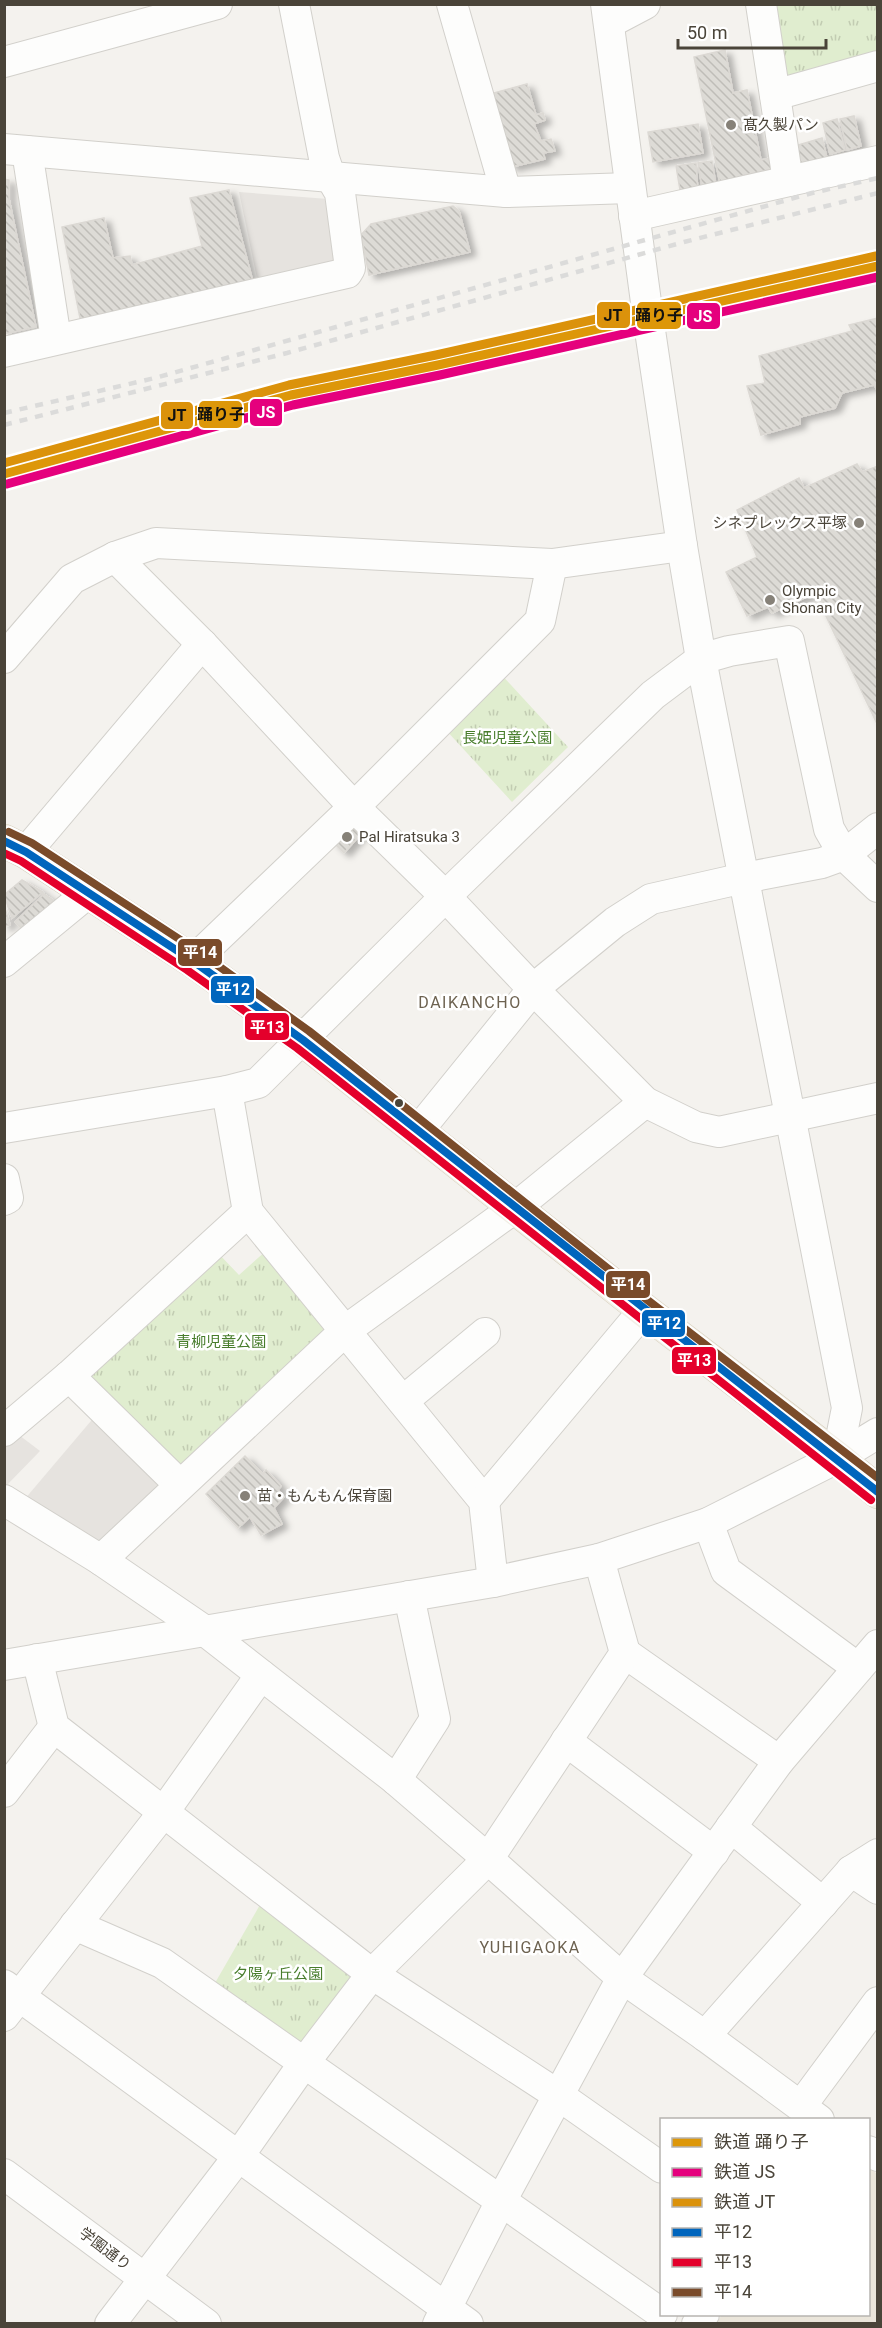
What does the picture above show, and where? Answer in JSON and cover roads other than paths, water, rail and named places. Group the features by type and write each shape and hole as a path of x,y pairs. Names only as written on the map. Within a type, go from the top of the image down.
{"main road":[{"path":"15,847 193,961 303,1040 878,1492"}],"street":[{"path":"4,62 217,4"},
{"path":"4,352 347,273 350,268 340,193 330,176 324,158 294,4"},
{"path":"452,4 506,192"},
{"path":"645,4 607,14 682,546 701,659 847,1407 837,1458"},
{"path":"761,4 788,181"},
{"path":"775,95 878,66"},
{"path":"56,339 16,150 632,202 788,181 878,162"},
{"path":"4,658 72,579 115,556 156,543 552,564 682,546"},
{"path":"115,556 202,644 354,807 446,896 533,989 645,1102 696,1127 719,1132 878,1098"},
{"path":"193,961 354,807 540,621 552,564"},
{"path":"4,1128 227,1091 258,1083 653,695 701,659 729,651 789,641 829,830 844,855 878,887"},
{"path":"15,847 202,644"},
{"path":"417,1131 533,989 615,922 651,899 822,863 844,855 878,828"},
{"path":"4,963 88,893"},
{"path":"227,1091 248,1212 484,1501 493,1582"},
{"path":"100,1560 346,1330 516,1207 645,1102"},
{"path":"4,1179 8,1198 4,1200"},
{"path":"4,1431 69,1376 248,1212"},
{"path":"484,1501 644,1310"},
{"path":"403,1401 485,1333"},
{"path":"69,1376 180,1485"},
{"path":"4,1665 493,1582 599,1559 708,1523 837,1458 878,1433"},
{"path":"4,1500 100,1560 205,1631 396,1780 622,1978 810,2113 878,2002"},
{"path":"708,1523 726,1570 858,1668"},
{"path":"599,1559 625,1653 779,1761"},
{"path":"396,1780 435,1719 410,1596"},
{"path":"261,1675 163,1813 75,1925 10,1998 238,2157 451,2318 501,2201 622,1978 779,1761 877,1645"},
{"path":"110,2324 238,2157 304,2063 372,1974 488,1859 625,1653"},
{"path":"37,1659 54,1727 372,1974 558,2095 660,2167"},
{"path":"4,1792 54,1727"},
{"path":"566,1742 714,1852"},
{"path":"731,1827 823,1903"},
{"path":"705,2036 851,1871 878,1854"},
{"path":"851,1871 878,1889"},
{"path":"75,1925 162,1963 660,2313"},
{"name":"学園通り","path":"4,2174 206,2324"}],"railway":[{"path":"4,413 155,378 812,193 878,178"},
{"path":"4,425 287,353 684,242 878,193"}],"rail line":[{"name":"JT","path":"4,463 289,385 436,355 876,256"},
{"name":"踊り子","path":"4,474 291,395 438,365 878,266"},
{"name":"JS","path":"7,484 293,405 440,375 878,277"}],"place":[{"name":"髙久製パン","path":"731,125"},
{"name":"シネプレックス平塚","path":"859,523"},
{"name":"Olympic Shonan City","path":"770,600"},
{"name":"Pal Hiratsuka 3","path":"347,837"},
{"name":"苗・もんもん保育園","path":"245,1496"}],"district":[{"name":"DAIKANCHO","path":"470,1002"},
{"name":"YUHIGAOKA","path":"530,1947"}],"park label":[{"name":"長姫児童公園","path":"507,738"},
{"name":"青柳児童公園","path":"221,1342"},
{"name":"夕陽ヶ丘公園","path":"278,1974"}]}
